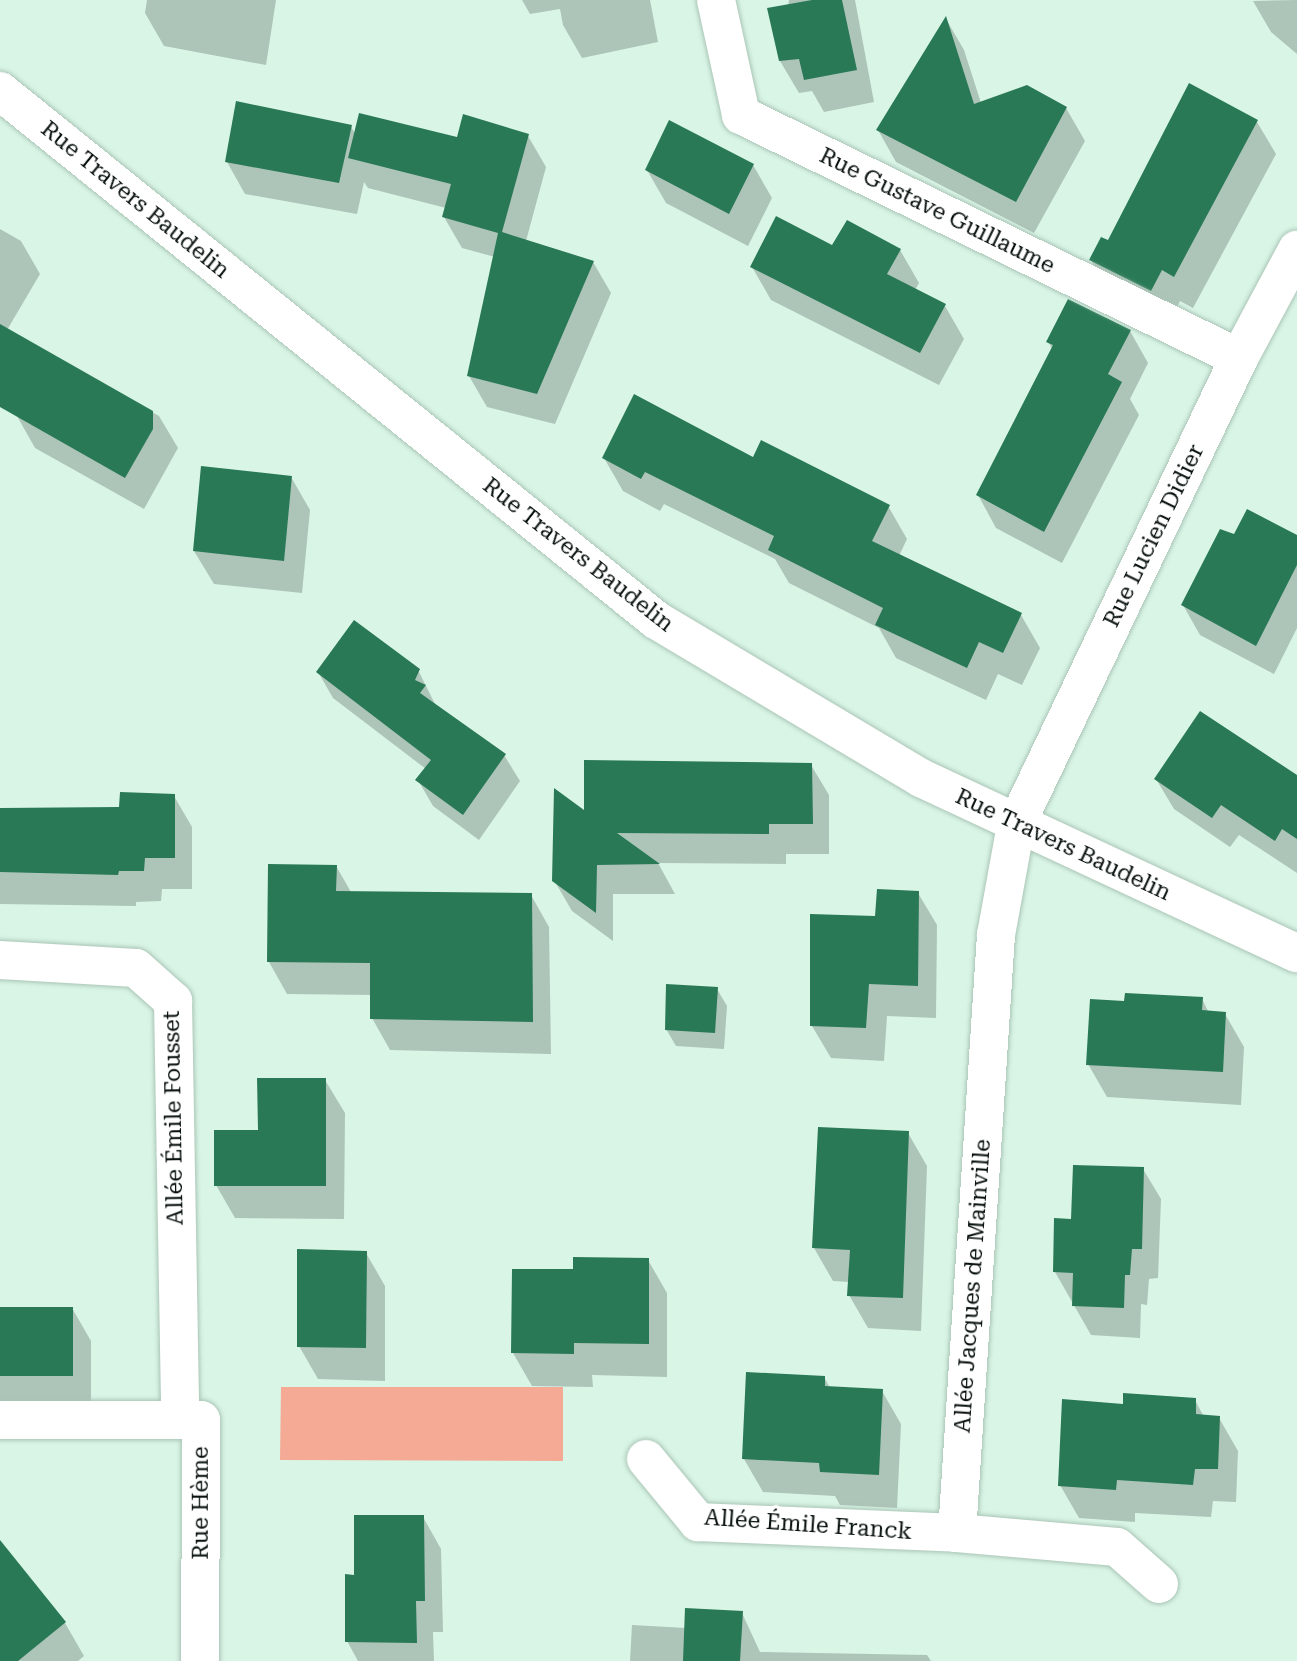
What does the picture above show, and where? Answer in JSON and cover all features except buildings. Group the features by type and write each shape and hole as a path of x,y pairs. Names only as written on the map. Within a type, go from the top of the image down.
{"street":[{"name":"Rue Gustave Guillaume","path":"716,0 741,115 1239,358"},
{"name":"Rue Travers Baudelin","path":"0,91 656,620 921,778 1016,825 1297,953"},
{"name":"Rue Lucien Didier","path":"1016,825 1239,358 1297,250"},
{"name":"Allée Jacques de Mainville","path":"957,1533 996,935 1016,825"},
{"name":"Allée Émile Fousset","path":"0,960 136,968 173,1001 180,1420"},
{"name":"Rue Hème","path":"0,1420 201,1420 200,1661"},
{"name":"Allée Émile Franck","path":"646,1458 698,1522 957,1533"},
{"path":"957,1533 1117,1548 1159,1584"}],"shaded area":[{"path":"281,1387 563,1387 563,1461 280,1460"}]}
